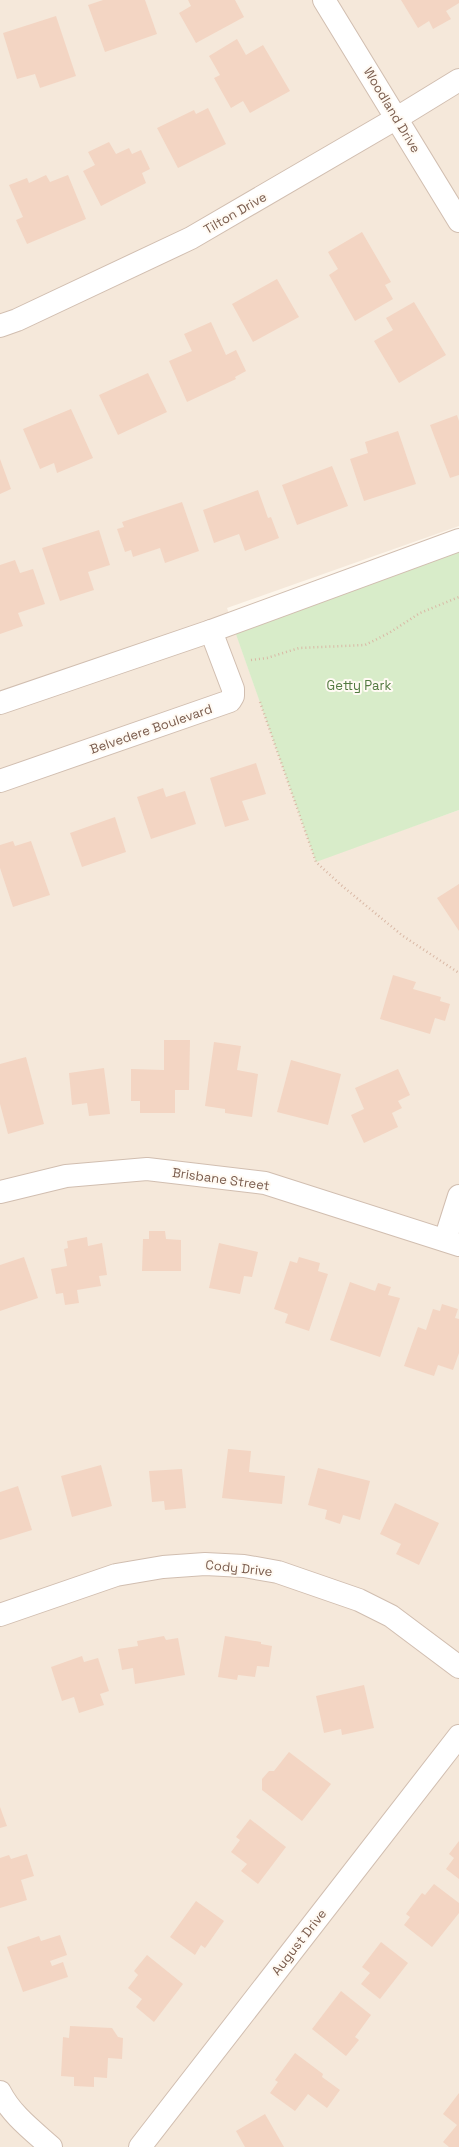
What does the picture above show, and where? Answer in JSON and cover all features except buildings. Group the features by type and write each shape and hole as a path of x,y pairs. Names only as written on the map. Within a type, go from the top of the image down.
{"street":[{"name":"Woodland Drive","path":"324,0 459,221"},
{"name":"Tilton Drive","path":"0,326 191,238 397,118 459,80"},
{"path":"0,703 211,631 459,540"},
{"name":"Belvedere Boulevard","path":"0,781 230,701 233,696 233,689 211,631"},
{"name":"Brisbane Street","path":"0,1192 66,1176 147,1169 265,1183 452,1242"},
{"path":"452,1242 459,1196"},
{"name":"Cody Drive","path":"0,1615 116,1575 163,1567 205,1564 244,1566 278,1572 359,1600 391,1616 459,1667"},
{"name":"August Drive","path":"140,2147 459,1736"},
{"path":"0,2092 4,2100 23,2122 51,2147"}],"path":[{"path":"246,660 267,658 299,648 365,645 389,633 420,613 459,597"},
{"path":"258,696 316,862 341,885 403,936 459,974"}],"shaded area":[{"path":"0,0 459,0 459,526 227,608 316,861 459,810 459,2147 0,2147"}],"green space":[{"name":"Getty Park","path":"459,540 459,810 316,862 232,623"}]}
